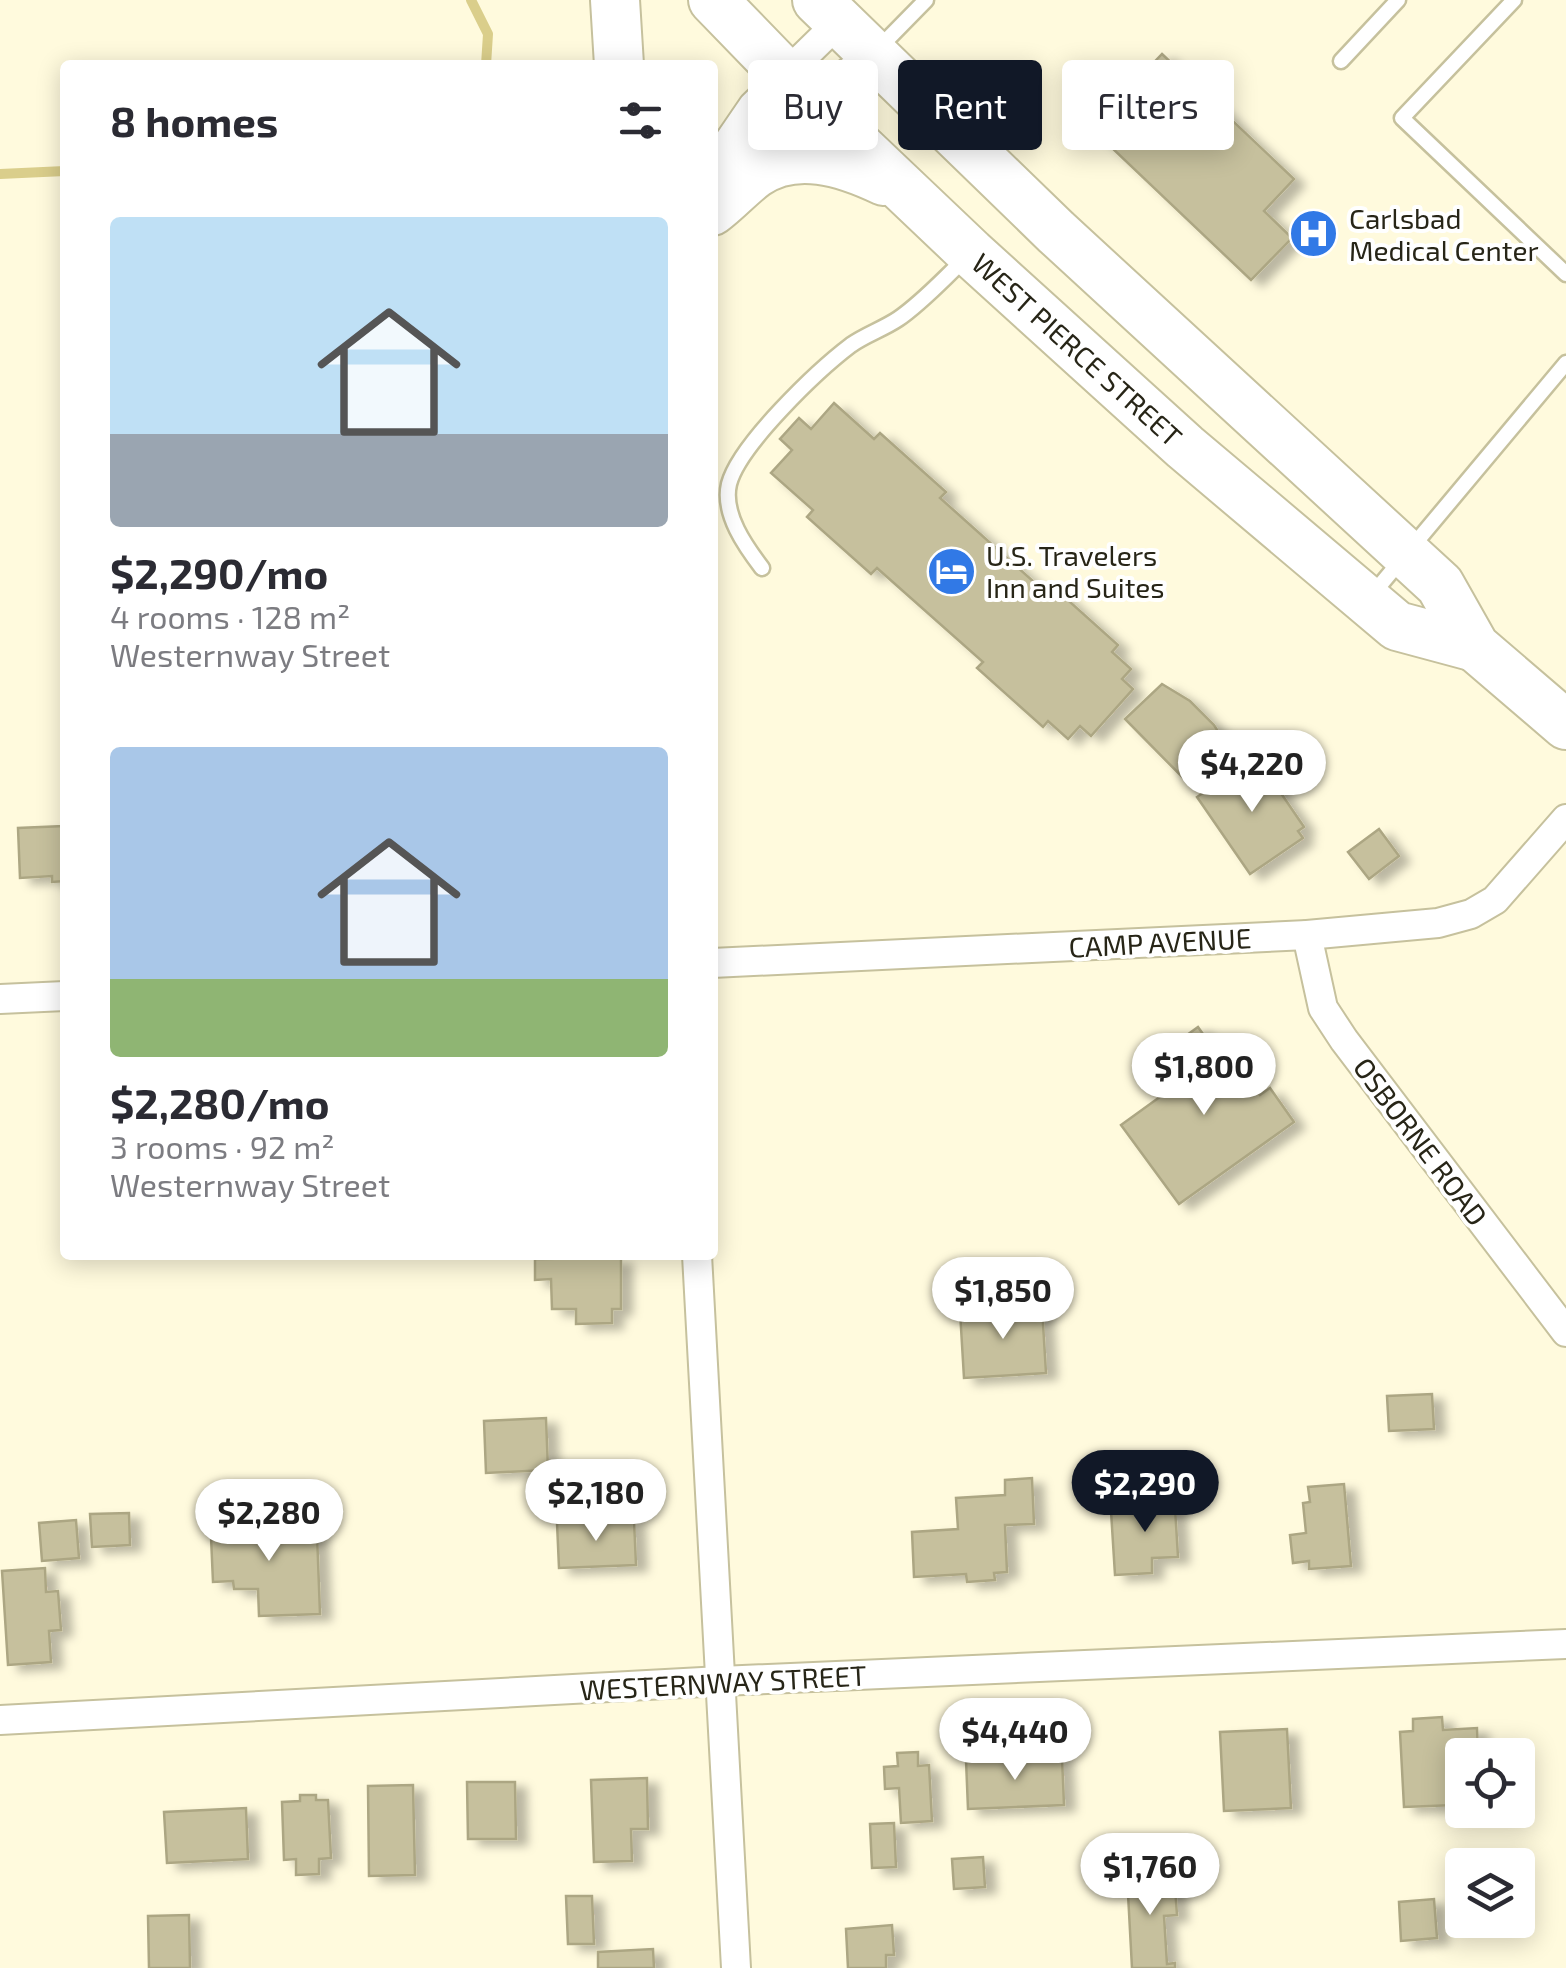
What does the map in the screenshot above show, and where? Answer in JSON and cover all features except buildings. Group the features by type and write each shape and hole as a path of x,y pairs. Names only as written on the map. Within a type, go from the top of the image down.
{"highway":[{"path":"615,0 619,60"},
{"name":"WEST PIERCE STREET","path":"713,0 772,60"},
{"name":"WEST PIERCE STREET","path":"844,22 1056,232 1440,584 1475,647 1566,725"},
{"name":"WEST PIERCE STREET","path":"863,150 1185,447 1397,626 1475,647"},
{"path":"718,206 754,174 778,162 832,161 858,168 906,191"}],"street":[{"path":"817,60 844,22"},
{"path":"817,60 844,22"},
{"path":"718,157 748,113"},
{"path":"718,191 752,150"},
{"name":"CAMP AVENUE","path":"718,963 1307,935 1438,923 1471,914 1495,900 1566,818"},
{"name":"OSBORNE ROAD","path":"1307,935 1324,1008 1344,1040 1566,1332"},
{"path":"0,999 60,996"},
{"path":"697,1260 736,1968"},
{"name":"WESTERNWAY STREET","path":"0,1720 721,1681 1566,1644"}],"lane":[{"path":"844,22 926,0"},
{"path":"1341,61 1398,0"},
{"path":"1514,0 1402,118 1566,274"},
{"path":"762,568 743,543 732,514 729,486 742,459 790,400 852,344 898,319 971,253"},
{"path":"1367,601 1566,363"}],"waterway":[{"path":"471,0 488,34 486,60"},
{"path":"0,174 60,171"}],"place":[{"name":"Carlsbad Medical Center","path":"1314,234"},
{"name":"U.S. Travelers Inn and Suites","path":"951,571"}]}
